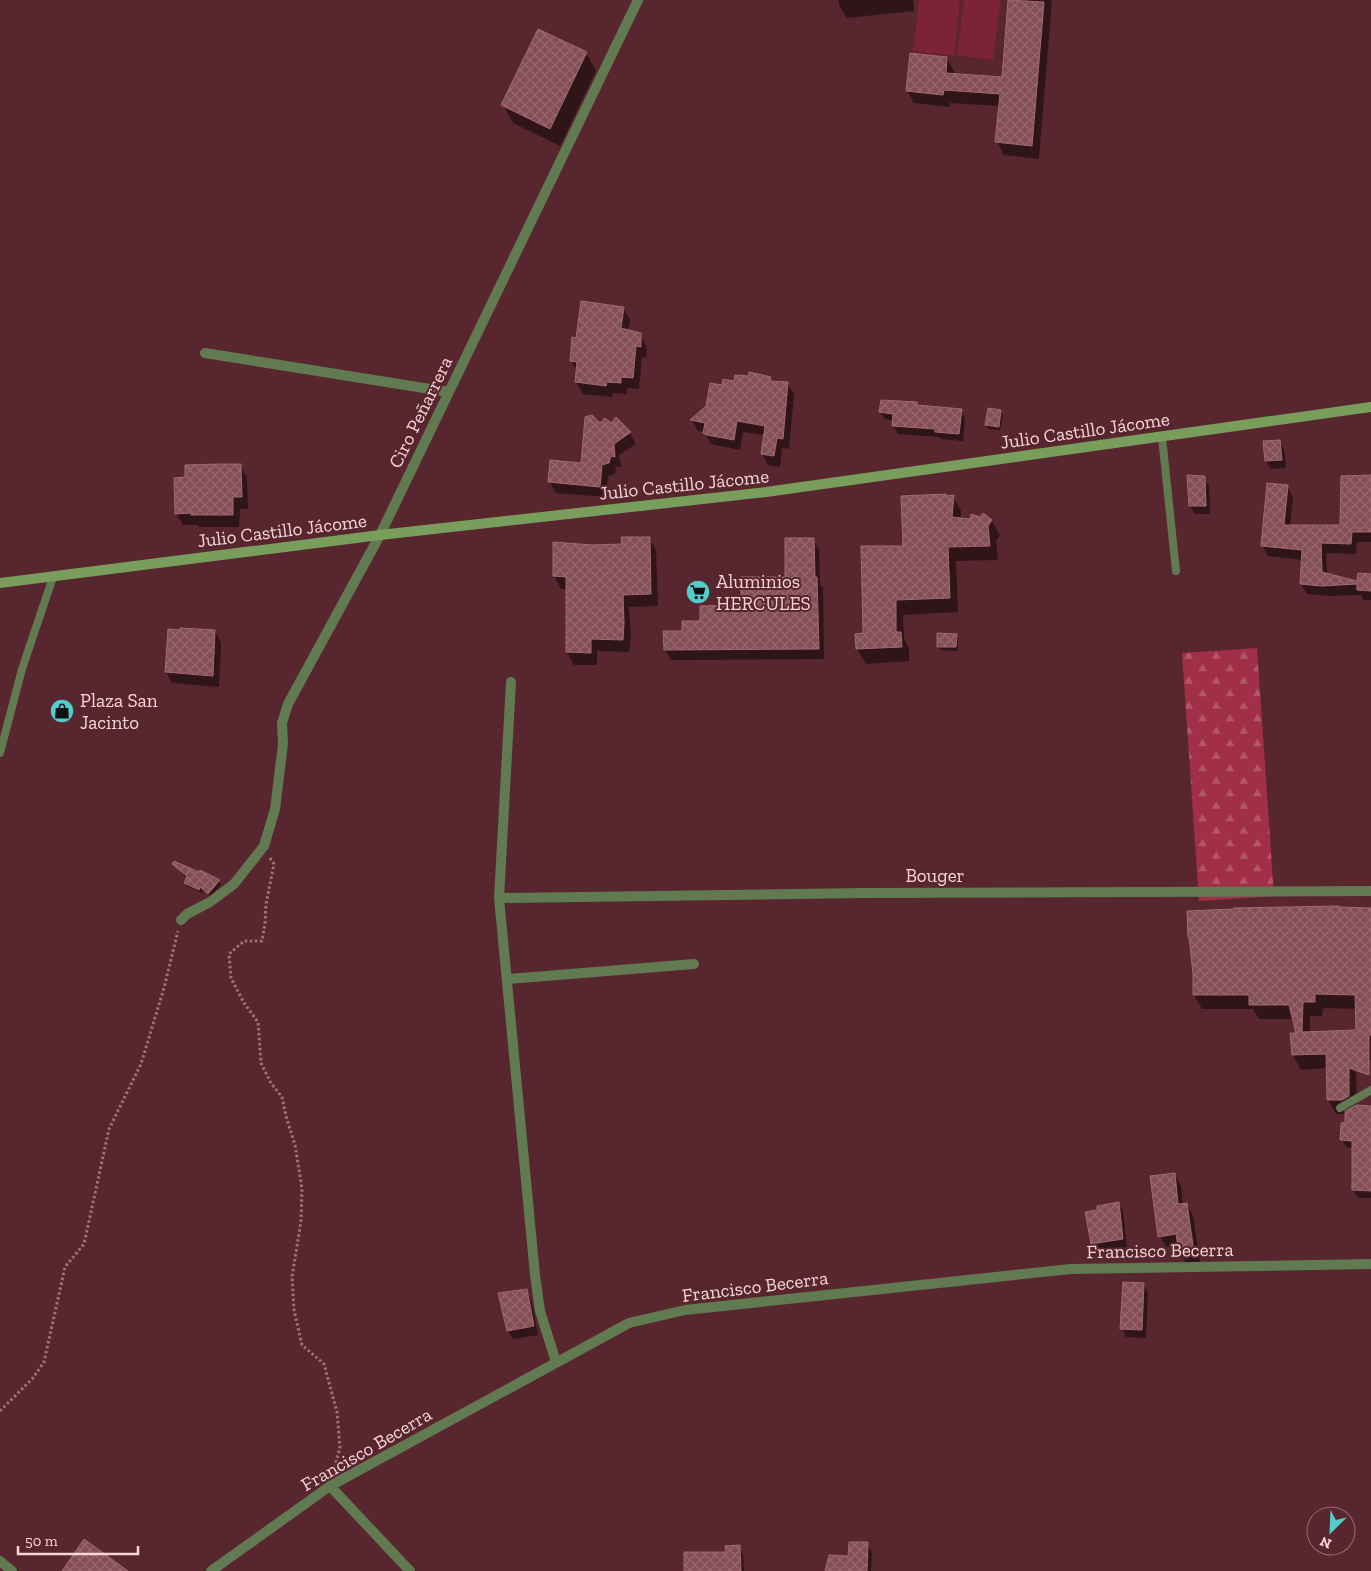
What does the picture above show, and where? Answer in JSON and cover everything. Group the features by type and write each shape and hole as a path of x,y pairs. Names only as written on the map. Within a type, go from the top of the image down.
{"main road":[{"name":"Julio Castillo Jácome","path":"0,583 380,535 766,492 1371,407"}],"street":[{"name":"Ciro Peñarrera","path":"264,846 275,809 283,744 282,723 288,704 380,535 638,0"},
{"path":"205,353 449,392"},
{"path":"511,682 499,898 535,1275 540,1312 556,1362"},
{"path":"181,920 187,914 210,902 234,884 264,846"},
{"name":"Bouger","path":"499,898 864,893 1371,891"},
{"path":"507,979 694,964"},
{"name":"Francisco Becerra","path":"211,1571 330,1486 630,1323 685,1310 1071,1269 1371,1264"},
{"path":"330,1486 410,1571"},
{"path":"0,1561 12,1571"}],"lane":[{"path":"1162,437 1176,571"},
{"path":"0,753 22,669 53,577"},
{"path":"1340,1108 1371,1090"}],"path":[{"path":"264,846 274,864 266,904 262,941 244,941 229,954 231,978 244,1003 258,1022 261,1063 282,1097 295,1145 302,1189 301,1221 292,1277 294,1310 302,1345 324,1364 337,1412 340,1448 330,1486"},
{"path":"0,1412 33,1378 44,1362 65,1267 84,1244 109,1130 141,1064 164,988 181,920"}],"shaded area":[{"path":"919,0 960,0 954,56 913,51"},
{"path":"964,0 1001,0 993,60 957,55"}],"green space":[{"path":"1257,648 1274,896 1199,901 1182,653"}],"building":[{"path":"1008,0 1044,2 1032,146 995,142 1000,94 944,90 943,95 906,91 910,53 947,57 946,73 1002,77"},
{"path":"538,29 587,52 550,129 501,105"},
{"path":"581,301 624,307 621,328 641,333 641,347 636,346 633,378 621,377 621,383 607,382 606,386 575,382 577,362 570,361 572,337 576,338"},
{"path":"749,372 771,377 770,381 788,382 783,439 777,438 774,456 761,454 765,426 737,421 734,440 707,435 703,433 705,423 690,420 706,406 710,383 722,385 723,379 734,381 735,375 749,376"},
{"path":"881,400 917,402 917,405 962,409 959,434 935,432 935,429 892,426 893,414 879,412"},
{"path":"988,408 1001,410 999,427 985,425"},
{"path":"592,415 600,423 605,418 611,423 616,417 631,432 614,444 615,457 611,456 609,463 602,465 600,487 548,482 550,460 581,463 585,417"},
{"path":"1280,440 1282,460 1265,461 1263,441"},
{"path":"241,464 242,497 233,497 233,515 175,514 174,478 185,477 185,465"},
{"path":"1187,475 1205,476 1206,506 1189,506"},
{"path":"1371,475 1371,532 1352,532 1351,544 1321,543 1322,572 1357,581 1358,573 1371,574 1371,591 1357,590 1357,584 1322,586 1300,584 1302,550 1261,546 1267,483 1288,485 1284,525 1340,525 1341,476"},
{"path":"946,494 946,496 954,495 952,517 970,519 971,514 980,517 983,513 992,520 988,526 990,546 948,547 950,598 896,600 896,632 901,632 902,647 856,649 855,634 863,633 861,546 903,546 901,496"},
{"path":"621,537 650,537 651,594 623,595 623,640 591,639 591,653 566,652 566,577 553,576 553,542 592,545 622,544"},
{"path":"785,538 814,538 819,649 664,650 663,631 682,631 682,621 700,621 700,606 741,605 741,577 785,577"},
{"path":"180,628 215,630 213,676 165,672 168,629 180,630"},
{"path":"937,633 957,634 956,647 937,647"},
{"path":"174,861 199,872 200,870 220,880 208,894 200,887 199,890 184,883 187,876 172,864"},
{"path":"1339,906 1371,908 1371,1035 1369,1035 1369,1075 1349,1068 1349,1096 1342,1100 1327,1100 1326,1054 1292,1055 1290,1033 1296,1033 1289,1005 1249,1005 1249,995 1193,995 1187,911","holes":["1315,994 1355,995 1356,1030 1302,1032 1303,1002 1315,1002"]},
{"path":"1356,1105 1371,1106 1371,1191 1352,1190 1352,1141 1340,1140 1341,1123 1345,1122 1345,1111"},
{"path":"1175,1173 1178,1204 1187,1203 1194,1252 1179,1254 1176,1234 1158,1237 1150,1176"},
{"path":"1119,1202 1123,1239 1091,1244 1085,1212 1097,1210 1097,1206"},
{"path":"1123,1282 1144,1283 1142,1330 1120,1329"},
{"path":"527,1289 534,1326 507,1331 498,1293"},
{"path":"84,1539 128,1571 62,1571"},
{"path":"849,1542 868,1542 867,1571 825,1571 829,1555 848,1556"},
{"path":"740,1545 741,1571 684,1571 684,1552 726,1552 725,1546"}],"place":[{"name":"Aluminios HERCULES","path":"698,592"},
{"name":"Plaza San Jacinto","path":"62,711"}]}
